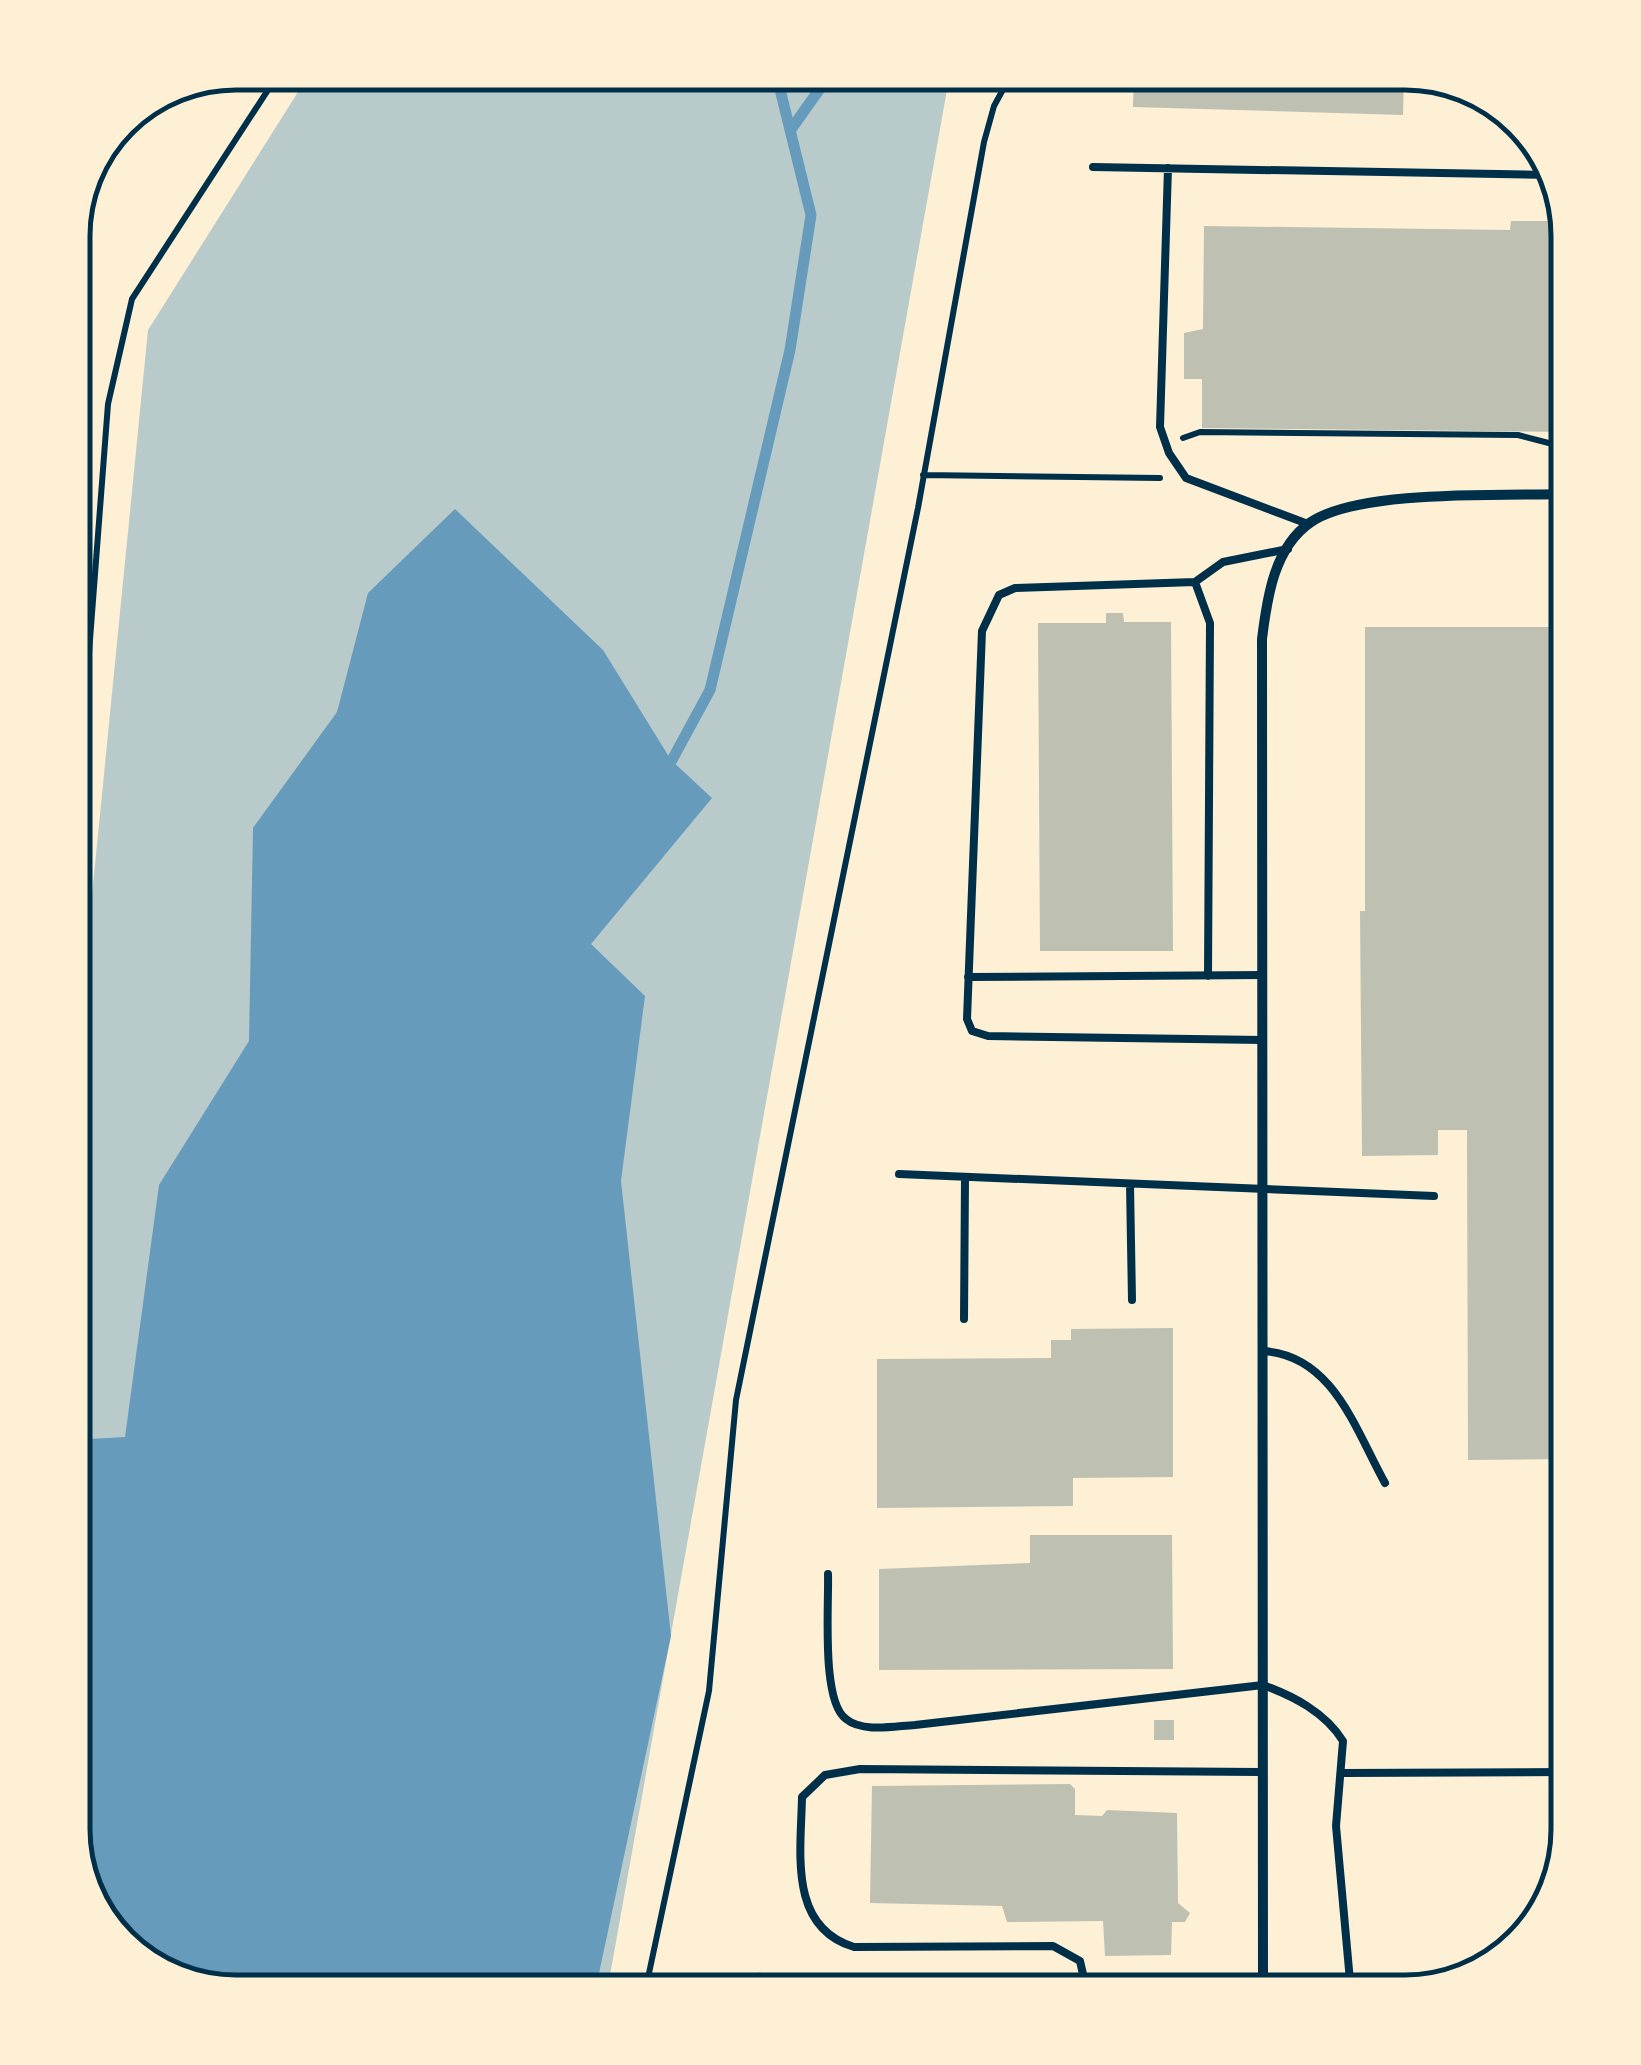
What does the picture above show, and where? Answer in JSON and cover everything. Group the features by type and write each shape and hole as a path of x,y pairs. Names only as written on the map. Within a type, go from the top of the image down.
{"street":[{"path":"1263,1975 1262,639 1276,568 1308,524 1366,503 1551,495"}],"lane":[{"path":"1093,166 1537,175"},
{"path":"1168,168 1160,427 1166,444 1186,478 1308,524"},
{"path":"1263,1040 988,1036 972,1031 966,1018 982,631 989,608 999,595 1016,588 1195,582 1223,562 1288,549"},
{"path":"1195,582 1210,622 1208,976"},
{"path":"968,977 1262,975"},
{"path":"899,1174 1434,1196"},
{"path":"964,1319 965,1178"},
{"path":"1130,1185 1132,1300"},
{"path":"1263,1350 1294,1354 1332,1386 1384,1483"},
{"path":"828,1574 834,1706 847,1721 870,1727 1262,1685 1294,1696 1335,1728 1343,1740 1336,1826 1350,1975"},
{"path":"1083,1975 1080,1961 1052,1946 854,1947 834,1941 820,1930 808,1908 801,1874 802,1797 825,1776 860,1769 1261,1772"},
{"path":"1342,1773 1551,1772"}],"path":[{"path":"90,640 108,404 132,299 266,90"},
{"path":"649,1975 709,1690 736,1400 763,1254 813,1038 984,142 1003,90"},
{"path":"1166,444 1200,432 1498,434 1551,444"},
{"path":"923,475 1186,478"}],"shaded area":[{"path":"299,90 947,90 610,1975 217,1974 171,1960 140,1939 105,1894 95,1867 90,1829 90,915 148,330"}],"water":[{"path":"455,509 603,650 671,760 712,798 591,944 645,996 621,1181 671,1636 599,1975 236,1975 198,1970 155,1950 126,1925 105,1894 91,1848 90,1439 125,1437 159,1185 249,1041 253,828 337,712 368,593"}],"building":[{"path":"1134,90 1404,90 1403,115 1133,107"},
{"path":"1511,221 1550,221 1551,432 1202,428 1202,379 1184,379 1184,333 1203,329 1204,226 1510,230"},
{"path":"1106,613 1123,613 1124,622 1171,622 1173,951 1040,951 1038,623 1106,623"},
{"path":"1365,627 1551,627 1551,1459 1468,1460 1467,1130 1438,1130 1438,1155 1362,1156 1360,911 1365,911"},
{"path":"1173,1328 1173,1477 1073,1478 1073,1506 877,1508 877,1359 1051,1358 1051,1340 1071,1340 1071,1329"},
{"path":"1030,1535 1172,1535 1173,1669 879,1670 879,1569 1030,1563"},
{"path":"1154,1720 1174,1720 1174,1740 1154,1740"},
{"path":"1070,1784 1075,1789 1075,1815 1102,1816 1107,1810 1177,1813 1178,1903 1190,1913 1185,1922 1172,1922 1171,1955 1105,1956 1103,1921 1007,1922 1002,1906 870,1903 872,1786"}],"waterway":[{"path":"672,760 710,690 790,350 811,215 780,90"},
{"path":"792,128 819,90"}]}
